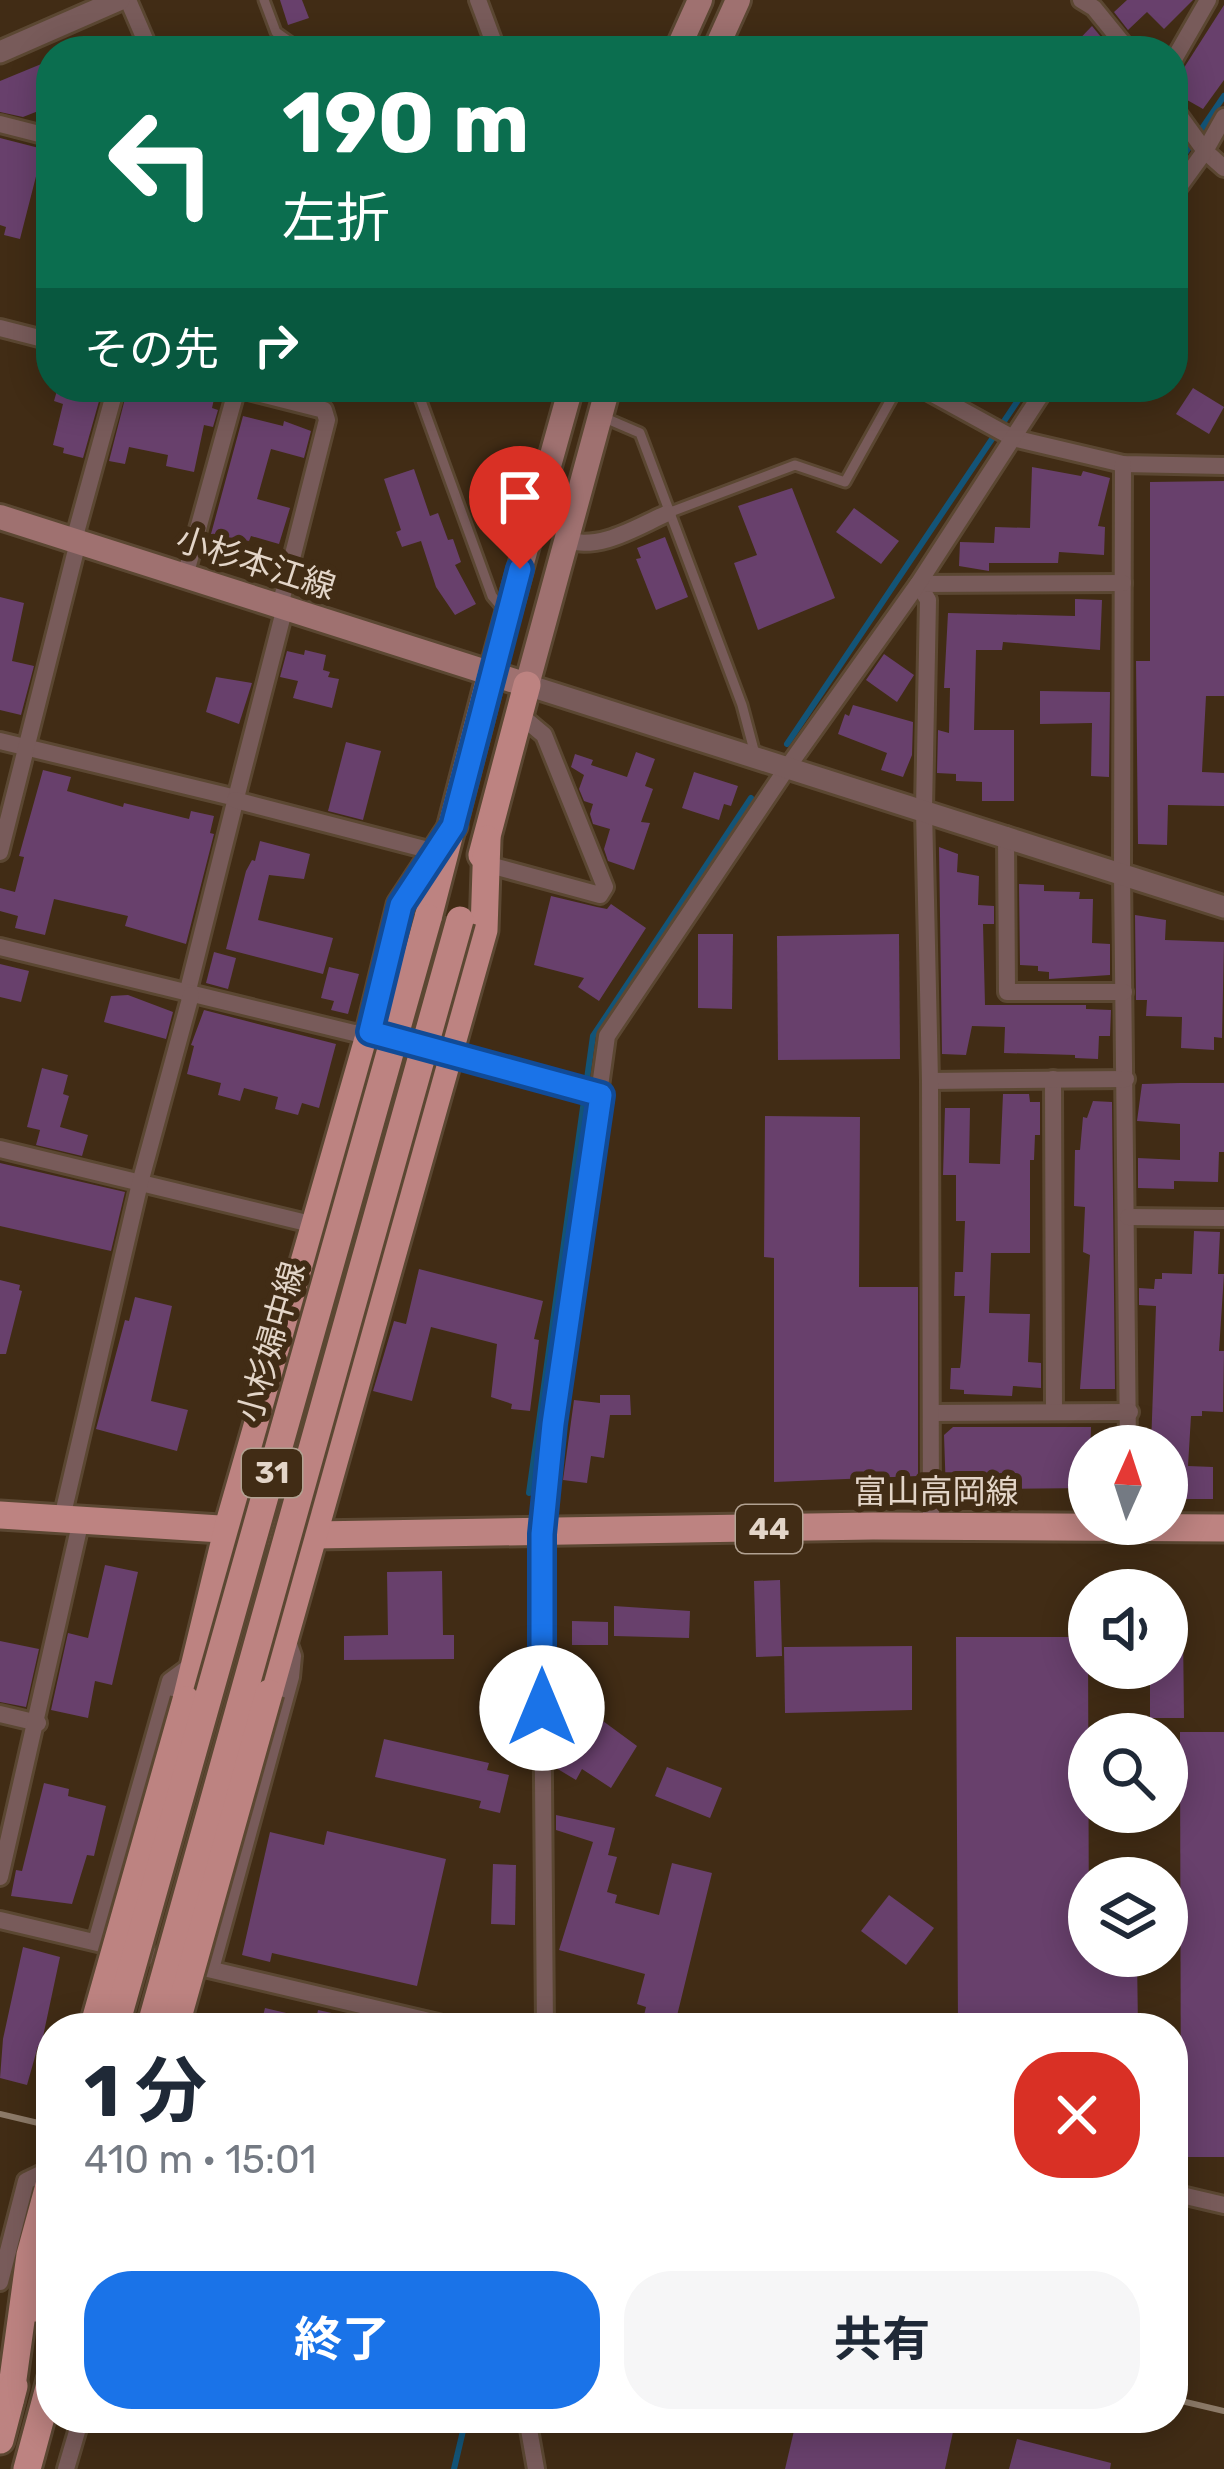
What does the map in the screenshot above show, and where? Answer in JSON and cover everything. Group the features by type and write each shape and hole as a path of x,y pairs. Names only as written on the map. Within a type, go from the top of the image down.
{"main road":[{"path":"684,36 700,0"},
{"path":"722,36 738,0"},
{"path":"491,674 567,402"},
{"path":"527,685 604,402"},
{"name":"小杉本江線","path":"0,517 527,685"},
{"name":"小杉婦中線","path":"119,2013 428,918 491,674"},
{"name":"小杉婦中線","path":"154,2013 460,920 486,851 527,685"},
{"name":"31","path":"97,2013 228,1527 370,1032 401,905 453,826"},
{"name":"31","path":"179,2013 484,930 486,851"},
{"name":"富山高岡線","path":"0,1515 314,1535 1068,1526"},
{"name":"富山高岡線","path":"1188,1527 1224,1528"},
{"path":"10,2401 36,2231"},
{"path":"0,2440 36,2309"},
{"path":"27,2469 37,2433"}],"street":[{"path":"38,36 124,0 142,36"},
{"path":"478,0 491,36"},
{"path":"1187,36 1208,0"},
{"path":"1087,1 1117,36"},
{"path":"0,52 36,37"},
{"path":"1188,174 1224,117"},
{"path":"0,124 36,133"},
{"path":"1188,128 1224,167"},
{"path":"0,328 36,337"},
{"path":"0,852 112,402"},
{"path":"185,576 231,402"},
{"path":"0,1877 38,1723 72,1519 140,1183 327,420 324,410 293,402"},
{"path":"948,402 1013,437 1123,464 1224,466"},
{"path":"544,2013 542,1534 607,1036 787,768 918,584 1036,402"},
{"path":"1123,464 1122,872 1130,1425"},
{"path":"565,541 583,546 607,540 668,513"},
{"path":"918,584 1123,584"},
{"path":"918,584 928,600 924,809 931,1527"},
{"path":"527,685 1224,907"},
{"path":"486,851 600,895 605,887 544,735 519,714"},
{"path":"0,741 436,852"},
{"path":"1006,835 1007,992 1124,992"},
{"path":"0,946 354,1033 370,1032"},
{"path":"446,1055 601,1095"},
{"path":"1053,1079 1054,1412"},
{"path":"930,1081 1126,1079"},
{"path":"0,1149 315,1225"},
{"path":"1128,1216 1224,1218"},
{"path":"933,1413 1130,1412"},
{"path":"211,1969 291,1677 293,1656 285,1636"},
{"path":"96,1942 170,1682 195,1662"},
{"path":"0,1714 38,1723"},
{"path":"0,1790 20,1795"},
{"path":"0,1920 396,2013"},
{"path":"0,2282 26,2181 36,2178"},
{"path":"1188,2197 1224,2205"},
{"path":"66,2469 77,2433"},
{"path":"530,2433 536,2469"}],"lane":[{"path":"265,0 282,36"},
{"path":"421,402 492,596 507,614"},
{"path":"668,513 796,465 845,482 890,402"},
{"path":"600,416 640,433 742,705 756,758"},
{"path":"370,1032 446,1055"}],"building":[{"path":"280,0 302,0 309,18 288,25"},
{"path":"1127,0 1193,0 1164,29 1147,12 1128,30 1114,12"},
{"path":"1224,5 1224,80 1203,109 1188,100 1188,61"},
{"path":"36,66 36,112 23,117 0,112 0,81"},
{"path":"0,138 36,147 36,176 20,239 4,235 6,227 0,225"},
{"path":"1193,388 1224,407 1209,434 1176,414"},
{"path":"57,402 99,402 83,458 53,445 63,404"},
{"path":"124,402 213,402 212,408 218,410 213,427 204,425 194,472 166,466 168,455 129,447 125,464 109,461"},
{"path":"243,416 283,426 284,421 311,431 304,458 271,449 257,499 290,508 279,544 251,536 249,541 211,534"},
{"path":"1032,467 1110,478 1098,526 1105,527 1104,555 1059,552 1058,563 989,563 989,571 959,566 960,542 994,543 995,527 1030,528"},
{"path":"414,469 430,516 438,513 448,540 453,539 461,562 455,565 476,604 455,615 436,587 421,541 402,547 396,532 401,530 384,479"},
{"path":"1224,481 1224,696 1206,696 1202,772 1224,773 1224,806 1168,805 1167,845 1138,844 1136,661 1150,661 1150,482"},
{"path":"792,488 835,598 758,630 734,563 757,555 738,506"},
{"path":"854,508 899,541 881,564 836,532"},
{"path":"665,537 688,597 656,610 636,559 641,558 637,548"},
{"path":"0,597 24,603 12,661 34,666 21,715 0,710"},
{"path":"1075,599 1102,600 1100,650 1003,642 1002,650 976,650 974,730 1014,730 1014,801 982,801 982,782 956,781 956,774 937,773 938,730 949,733 950,688 944,688 948,613 1075,616"},
{"path":"305,650 326,655 323,670 330,672 328,677 339,679 332,708 293,698 298,681 280,677 287,651 304,655"},
{"path":"884,654 914,675 897,702 866,680"},
{"path":"216,677 252,683 239,724 206,712"},
{"path":"1040,691 1110,692 1109,777 1091,776 1092,723 1040,724"},
{"path":"853,705 913,722 912,755 903,777 881,770 887,753 838,734"},
{"path":"346,742 381,751 363,820 328,811"},
{"path":"636,752 655,759 645,786 653,789 641,822 650,823 634,870 608,861 604,849 610,829 593,824 593,804 584,801 579,789 584,775 571,767 575,754 627,777"},
{"path":"43,770 71,777 67,791 123,807 124,803 189,819 191,811 214,816 210,833 214,834 186,944 125,926 128,916 54,899 45,935 15,928 18,916 0,911 0,888 15,892 24,857 19,856"},
{"path":"694,772 738,786 731,806 724,804 719,820 682,808"},
{"path":"260,841 310,854 304,879 269,875 258,920 333,938 323,974 226,949 246,871 255,861"},
{"path":"939,847 958,854 957,872 979,876 978,905 994,906 994,924 983,924 985,1005 1086,1005 1086,1009 1111,1010 1110,1036 1099,1036 1098,1059 1004,1053 1005,1027 972,1026 966,1055 942,1054"},
{"path":"1019,884 1044,885 1044,891 1080,892 1079,899 1093,899 1092,943 1110,944 1110,975 1049,979 1049,972 1038,971 1038,966 1020,965"},
{"path":"551,896 607,909 611,904 646,928 599,1001 578,987 584,978 534,965"},
{"path":"1135,915 1166,920 1165,940 1224,942 1222,1038 1214,1037 1214,1050 1181,1048 1182,1017 1146,1016 1147,1000 1136,1000"},
{"path":"698,934 733,934 732,1009 698,1008"},
{"path":"899,934 900,1059 778,1060 777,936"},
{"path":"214,952 236,958 228,989 206,983"},
{"path":"0,964 29,971 21,1002 0,997"},
{"path":"329,967 359,974 348,1014 331,1010 334,1001 321,998"},
{"path":"128,995 173,1012 166,1039 104,1022 111,996"},
{"path":"204,1010 336,1044 319,1108 302,1103 298,1115 275,1109 278,1097 244,1088 240,1101 218,1095 221,1083 187,1074"},
{"path":"42,1068 68,1075 63,1094 69,1096 60,1127 88,1135 82,1156 36,1145 40,1130 27,1127"},
{"path":"1224,1083 1224,1152 1219,1152 1218,1182 1174,1181 1174,1189 1138,1188 1138,1158 1180,1160 1180,1124 1137,1121 1142,1084"},
{"path":"1003,1094 1029,1094 1030,1102 1040,1102 1040,1135 1035,1135 1034,1160 1030,1160 1030,1253 991,1253 989,1313 1030,1314 1028,1362 1041,1363 1041,1388 1013,1386 1012,1396 964,1394 964,1390 950,1389 951,1368 960,1368 961,1361 965,1296 954,1296 955,1272 963,1272 965,1221 956,1221 956,1175 943,1175 945,1108 970,1108 969,1163 1000,1164"},
{"path":"1093,1101 1112,1102 1115,1389 1080,1389 1090,1255 1083,1252 1085,1207 1074,1206 1075,1150 1080,1150 1083,1117 1087,1118"},
{"path":"765,1116 860,1117 859,1287 918,1287 918,1476 774,1482 774,1258 764,1257"},
{"path":"0,1163 125,1192 111,1251 0,1226"},
{"path":"1194,1231 1220,1232 1223,1412 1191,1416 1188,1466 1188,1425 1152,1425 1156,1306 1139,1305 1139,1288 1154,1289 1162,1273 1192,1274"},
{"path":"419,1269 543,1301 534,1339 539,1340 530,1411 511,1409 512,1404 491,1397 497,1344 431,1327 412,1401 373,1391 394,1321 406,1324"},
{"path":"0,1280 20,1285 22,1291 6,1354 0,1354"},
{"path":"135,1297 172,1306 151,1401 188,1410 177,1451 96,1429"},
{"path":"600,1395 630,1395 631,1415 610,1415 604,1458 591,1456 587,1483 563,1480 574,1400 600,1403"},
{"path":"953,1427 1068,1427 1068,1488 946,1494 944,1435"},
{"path":"1188,1466 1213,1467 1213,1499 1188,1499"},
{"path":"105,1565 138,1572 112,1685 95,1681 88,1718 51,1710 68,1633 88,1638"},
{"path":"442,1571 443,1635 454,1635 454,1659 344,1660 344,1636 388,1635 387,1572"},
{"path":"780,1580 782,1656 756,1657 754,1581"},
{"path":"614,1606 690,1611 689,1638 614,1636"},
{"path":"572,1621 608,1622 608,1645 572,1645"},
{"path":"956,1637 1068,1637 1068,1689 1088,1689 1088,1713 1068,1713 1068,1833 1089,1833 1089,1857 1068,1857 1068,1977 1137,1977 1138,2013 958,2013"},
{"path":"0,1641 39,1649 26,1707 0,1702"},
{"path":"912,1646 912,1710 785,1713 784,1647"},
{"path":"1150,1689 1184,1689 1184,1713 1150,1713"},
{"path":"573,1699 637,1746 611,1788 582,1769 576,1780 556,1768 573,1737 555,1725"},
{"path":"1188,1732 1224,1732 1224,2157 1188,2157 1188,2013 1181,2013 1181,1977 1188,1977 1188,1857 1180,1857 1180,1833 1188,1833"},
{"path":"384,1739 489,1763 487,1770 509,1775 500,1813 479,1808 481,1801 375,1777"},
{"path":"667,1767 722,1788 710,1818 655,1796"},
{"path":"44,1783 69,1789 68,1796 106,1806 94,1856 87,1855 72,1904 11,1896"},
{"path":"556,1815 615,1828 608,1855 617,1857 607,1892 617,1895 615,1903 659,1915 672,1863 712,1873 678,2013 645,2013 646,2007 637,2004 645,1974 559,1950 593,1842 556,1830"},
{"path":"327,1831 446,1859 417,1986 272,1953 270,1962 242,1955 270,1832 324,1845"},
{"path":"493,1864 516,1865 515,1925 491,1924"},
{"path":"889,1895 934,1928 906,1965 861,1931"},
{"path":"23,1947 60,1957 48,2013 36,2013 36,2053 27,2085 0,2078 3,2039"},
{"path":"793,2433 953,2433 945,2469 785,2469"},
{"path":"1017,2439 1111,2463 1110,2469 1009,2469"}],"waterway":[{"path":"1188,149 1224,96"},
{"path":"787,744 1017,402"},
{"path":"529,1493 593,1036 751,798"},
{"path":"454,2469 462,2433"}],"railway":[{"path":"0,2114 36,2122"},
{"path":"1188,2403 1224,2411"}],"route":[{"path":"520,569 453,826 401,905 370,1032 601,1095 553,1424 542,1534 542,1708"}]}
